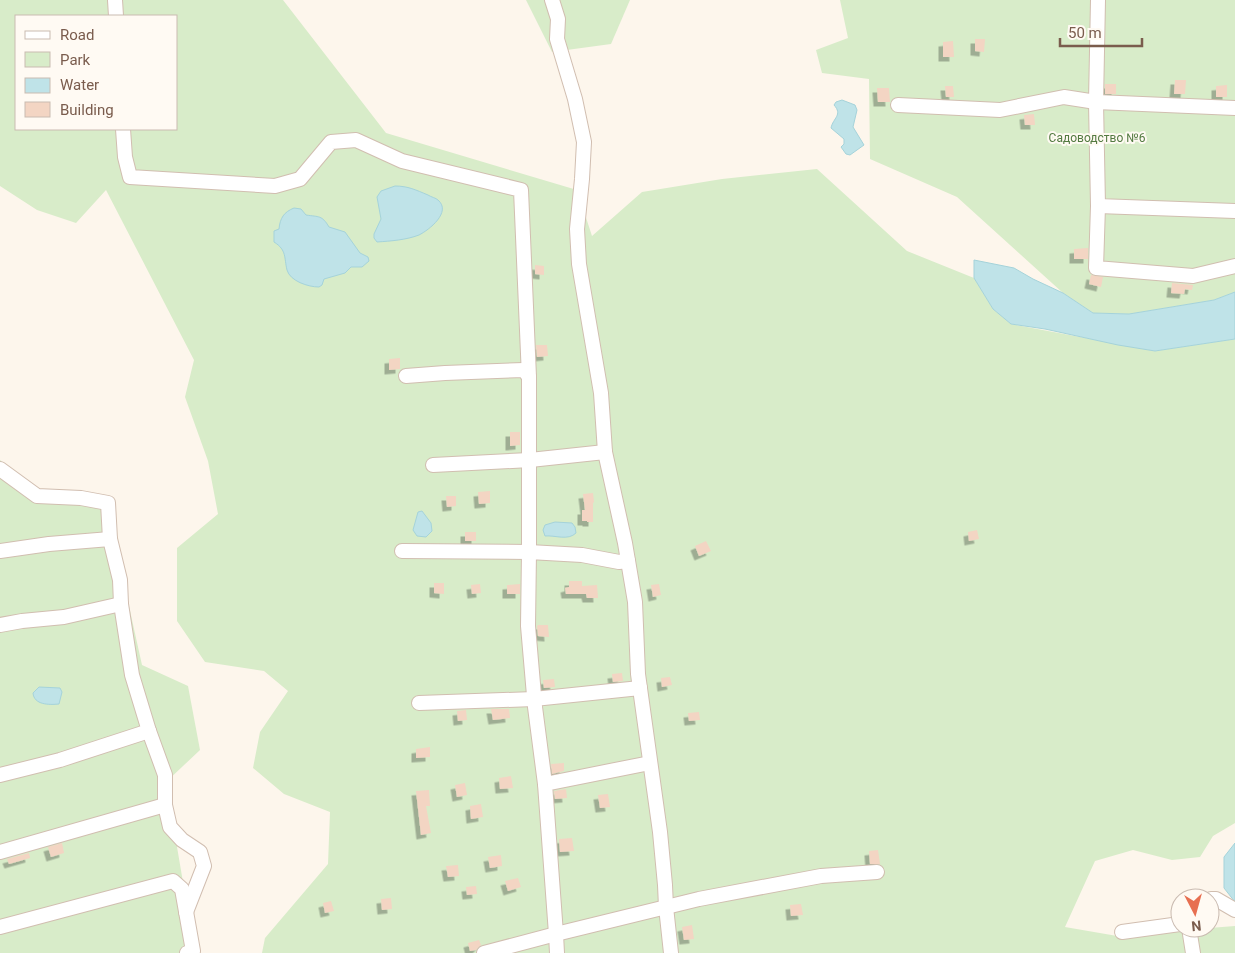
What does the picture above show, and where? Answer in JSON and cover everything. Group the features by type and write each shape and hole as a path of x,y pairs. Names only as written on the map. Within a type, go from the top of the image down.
{"lane":[{"path":"116,0 116,15"},
{"path":"552,0 558,19 557,39 575,99 584,142 577,229 579,264 601,393 605,452 635,602 640,688 661,841 672,953"},
{"path":"1098,0 1096,102 1098,206 1096,268 1193,276 1235,266"},
{"path":"898,105 1000,110 1064,97 1096,102 1235,108"},
{"path":"123,130 125,158 130,177 275,186 300,179 331,142 356,140 402,161 521,190 530,377 528,626 534,699 545,784 557,953"},
{"path":"1098,206 1235,211"},
{"path":"406,376 524,370 530,377"},
{"path":"432,465 530,460 605,452"},
{"path":"0,469 37,496 81,498 108,503 110,539 120,580 121,604 132,675 164,775 165,805 170,828 182,840 200,852 204,866 186,912"},
{"path":"0,551 49,544 110,539"},
{"path":"402,551 529,552 582,555 619,562 628,561"},
{"path":"0,625 22,620 64,617 121,604"},
{"path":"419,703 534,699 640,688"},
{"path":"0,774 60,760 149,732"},
{"path":"545,784 650,762"},
{"path":"0,852 165,805"},
{"path":"484,953 699,899 821,876 877,872"},
{"path":"0,927 173,881 182,889 193,950 187,953"},
{"path":"1220,901 1235,910"},
{"path":"1122,932 1170,925"},
{"path":"1191,938 1193,953"}],"green space":[{"path":"0,0 283,0 386,133 577,190 592,236 642,192 722,179 817,169 907,251 974,278 993,309 1011,324 1155,351 1235,339 1235,823 1213,836 1200,857 1172,860 1133,850 1095,861 1065,927 1123,937 1170,932 1170,938 1220,938 1220,927 1235,926 1235,953 262,953 265,938 328,864 330,812 284,794 253,768 260,732 288,691 264,671 205,662 177,621 177,548 218,514 208,461 185,397 194,360 106,190 76,223 37,210 0,186"},
{"path":"526,0 630,0 611,44 552,52"},
{"name":"Садоводство №6","path":"840,0 1235,0 1235,292 1214,300 1129,314 1093,313 1063,293 957,197 870,159 869,79 822,73 816,50 848,38"},
{"path":"0,460 37,491 105,498 142,665 188,686 200,750 166,782 195,953 0,953"}],"water":[{"path":"842,100 855,105 857,110 853,127 864,145 850,155 846,154 841,147 844,144 844,139 831,128 838,114 837,108 834,105"},
{"path":"395,186 412,189 437,199 442,205 441,215 433,225 419,235 377,242 374,234 381,219 377,197 381,191"},
{"path":"294,208 301,209 306,215 320,217 329,227 345,232 360,253 368,257 369,261 362,267 351,267 345,273 324,279 319,287 305,285 296,280 287,270 283,251 274,242 274,231 279,229 280,222 285,214"},
{"path":"974,260 1014,268 1063,293 1093,313 1129,314 1214,300 1235,292 1235,339 1155,351 1011,324 993,309 974,278"},
{"path":"422,511 431,523 432,531 426,537 417,536 413,530 418,512"},
{"path":"555,522 572,523 576,533 569,537 545,536 543,530 545,525"},
{"path":"39,687 60,688 62,692 59,704 47,704 36,700 33,693"},
{"path":"1235,843 1235,902 1224,888 1224,857"}],"building":[{"path":"975,39 985,39 984,52 975,51"},
{"path":"953,41 954,57 943,57 943,42"},
{"path":"1175,80 1186,80 1185,94 1174,94"},
{"path":"1105,84 1116,84 1116,94 1105,94"},
{"path":"1227,85 1227,97 1216,97 1216,86"},
{"path":"945,86 953,86 954,97 946,97"},
{"path":"877,88 889,88 890,102 878,102"},
{"path":"1034,114 1035,125 1025,125 1024,115"},
{"path":"1088,248 1088,259 1074,259 1074,249"},
{"path":"535,265 544,266 544,275 535,274"},
{"path":"1091,275 1103,277 1101,287 1089,284"},
{"path":"1172,283 1193,285 1192,290 1185,289 1184,294 1171,293"},
{"path":"536,345 547,345 548,356 537,357"},
{"path":"400,358 400,369 389,370 389,359"},
{"path":"510,432 520,432 520,445 510,446"},
{"path":"490,491 490,503 479,504 478,492"},
{"path":"593,493 593,522 582,521 582,510 585,510 583,494"},
{"path":"446,496 456,496 456,506 447,507"},
{"path":"977,530 979,539 969,541 968,532"},
{"path":"465,532 476,532 476,541 465,541"},
{"path":"706,541 711,551 699,556 695,546"},
{"path":"569,581 582,581 582,586 597,585 598,598 587,598 586,594 566,594 565,588 569,587"},
{"path":"434,583 444,583 444,594 434,593"},
{"path":"480,584 481,593 472,594 471,585"},
{"path":"520,584 520,594 507,594 507,585"},
{"path":"659,584 661,595 653,597 651,585"},
{"path":"538,625 548,625 549,637 538,636"},
{"path":"622,673 623,681 613,682 612,674"},
{"path":"670,677 672,685 662,687 661,678"},
{"path":"554,679 555,687 544,688 543,680"},
{"path":"491,709 509,709 510,718 493,720"},
{"path":"466,710 467,720 458,721 457,711"},
{"path":"699,712 700,720 689,721 688,713"},
{"path":"430,747 430,757 416,758 416,749"},
{"path":"564,763 564,771 552,774 551,764"},
{"path":"511,776 513,788 500,789 499,778"},
{"path":"465,783 467,795 457,797 455,785"},
{"path":"566,789 567,798 555,799 554,791"},
{"path":"429,790 430,806 426,806 431,833 421,835 416,791"},
{"path":"608,794 610,807 600,808 598,795"},
{"path":"481,804 483,817 471,819 470,806"},
{"path":"572,838 574,851 560,852 559,839"},
{"path":"62,843 64,853 51,857 48,847"},
{"path":"878,850 880,864 870,864 869,851"},
{"path":"29,853 30,858 9,864 7,859"},
{"path":"501,855 502,866 490,868 488,857"},
{"path":"458,865 459,876 448,877 446,866"},
{"path":"518,878 521,887 508,891 505,881"},
{"path":"476,886 477,894 467,895 466,887"},
{"path":"391,898 392,909 382,910 381,899"},
{"path":"331,901 334,911 325,913 323,903"},
{"path":"801,904 803,915 791,916 790,905"},
{"path":"692,925 694,939 684,940 682,927"},
{"path":"479,940 481,945 476,950 470,951 468,943"}]}
